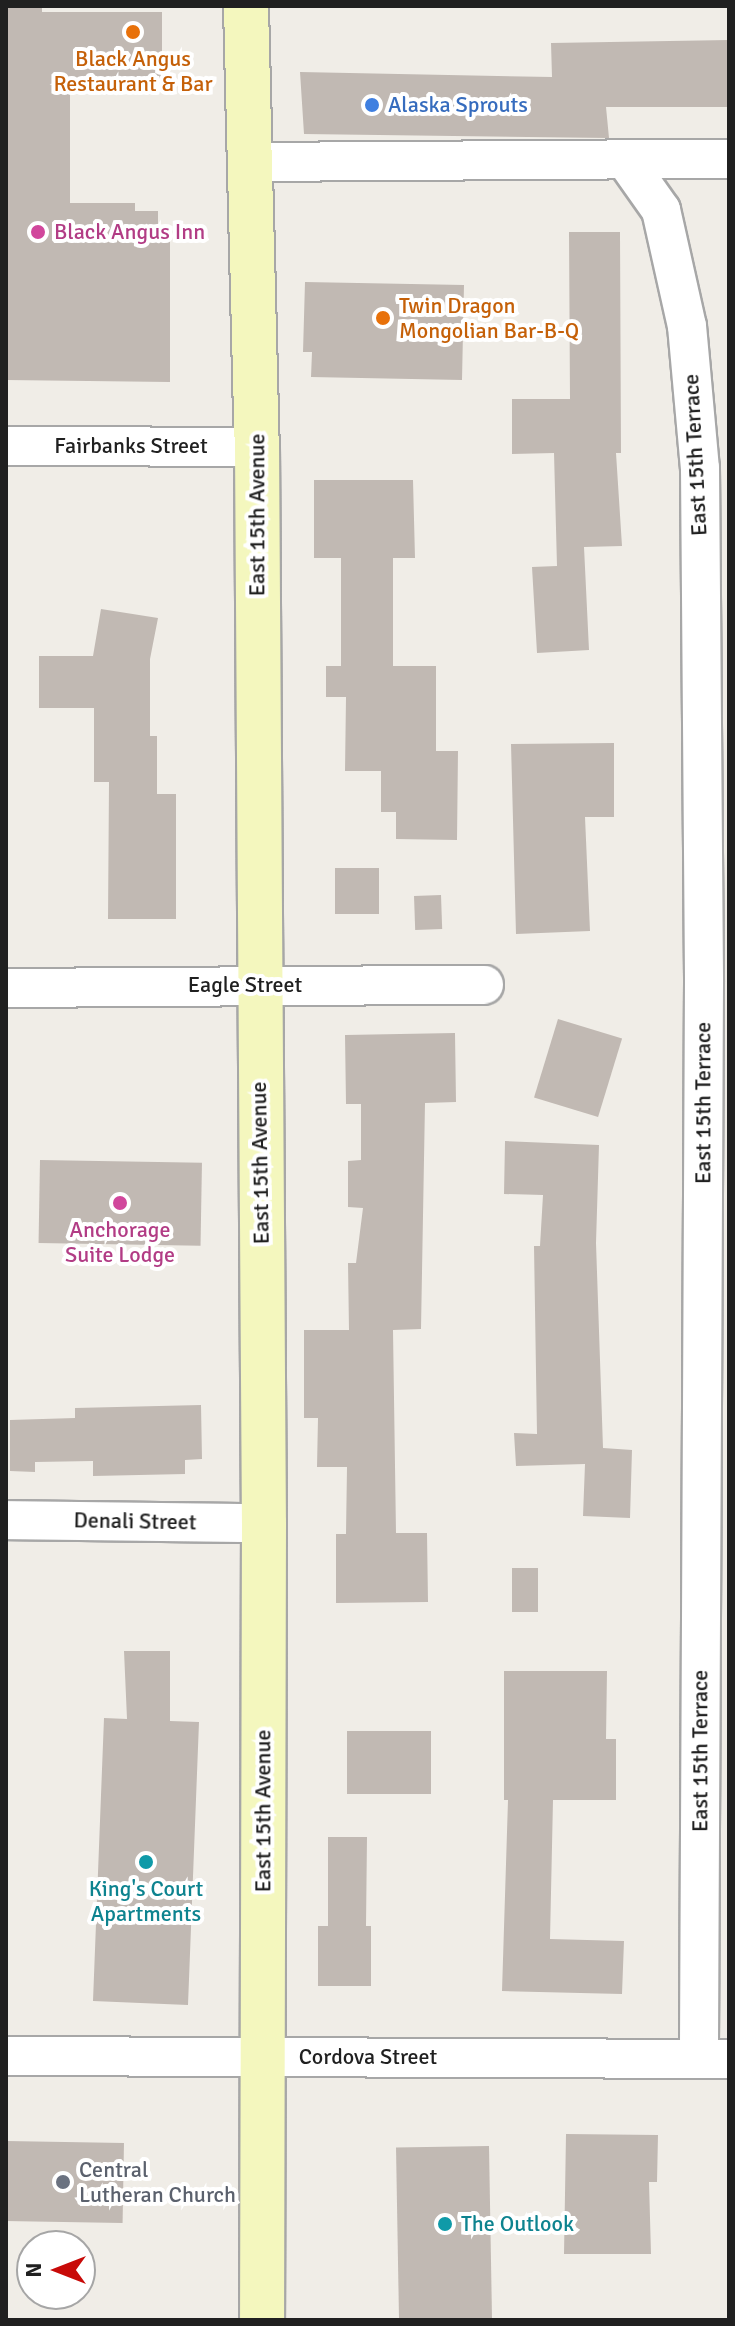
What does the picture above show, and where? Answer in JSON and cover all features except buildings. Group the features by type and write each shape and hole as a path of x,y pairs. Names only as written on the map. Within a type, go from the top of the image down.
{"main road":[{"name":"East 15th Avenue","path":"246,6 257,447 264,1523 262,2320"}],"street":[{"path":"249,162 729,159"},
{"name":"East 15th Terrace","path":"627,162 661,210 687,326 699,452 716,983 714,2059"},
{"name":"Fairbanks Street","path":"6,446 257,447"},
{"name":"Eagle Street","path":"6,988 484,985"},
{"name":"Denali Street","path":"6,1520 264,1523"},
{"name":"Cordova Street","path":"6,2056 714,2059"}],"place":[{"name":"Black Angus Restaurant & Bar","path":"133,32"},
{"name":"Alaska Sprouts","path":"372,105"},
{"name":"Black Angus Inn","path":"38,232"},
{"name":"Twin Dragon Mongolian Bar-B-Q","path":"383,318"},
{"name":"Anchorage Suite Lodge","path":"120,1203"},
{"name":"King's Court Apartments","path":"146,1862"},
{"name":"Central Lutheran Church","path":"63,2182"},
{"name":"The Outlook","path":"445,2224"}]}
